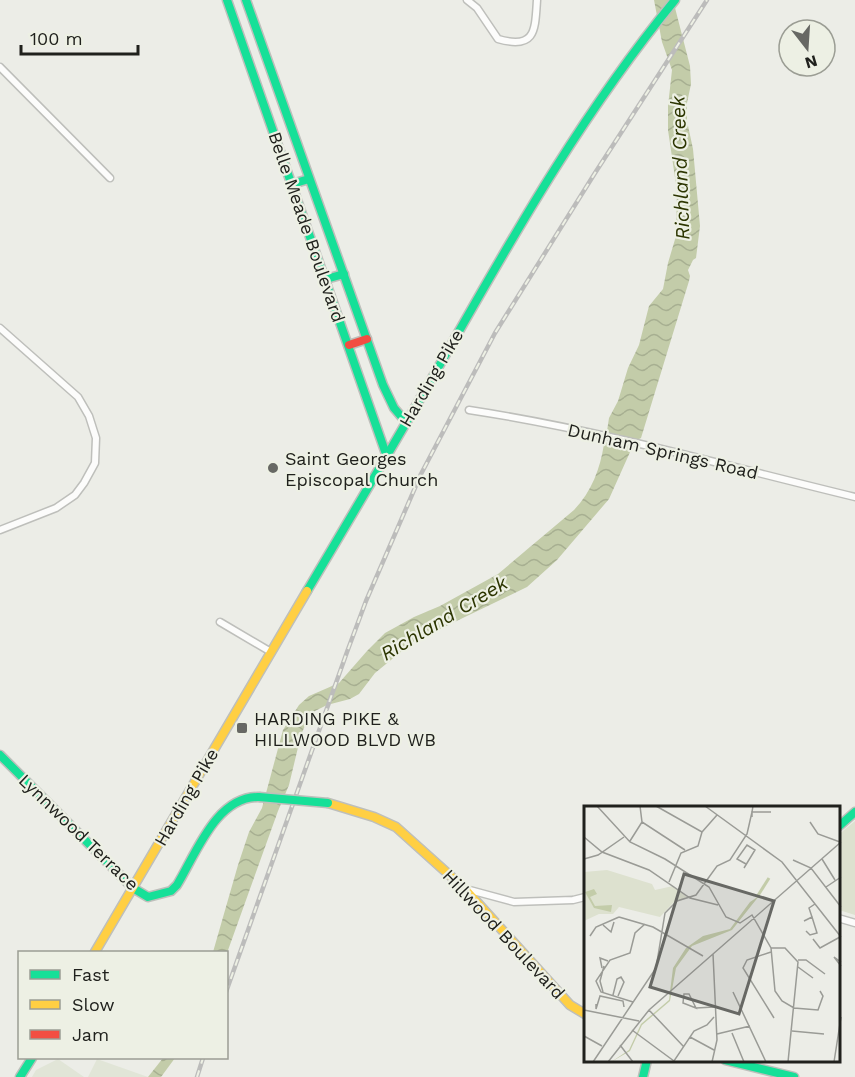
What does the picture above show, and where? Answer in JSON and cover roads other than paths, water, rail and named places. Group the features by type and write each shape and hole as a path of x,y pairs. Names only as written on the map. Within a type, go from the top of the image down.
{"main road":[{"name":"Belle Meade Boulevard","path":"228,0 386,454"},
{"name":"Belle Meade Boulevard","path":"246,0 383,385 394,408 406,422"},
{"name":"Harding Pike","path":"96,951 524,217 586,118 642,40 675,0"},
{"path":"292,184 309,178"},
{"path":"326,279 344,274"},
{"path":"349,345 367,339"},
{"name":"Lynnwood Terrace","path":"0,755 133,888 148,897 171,891 177,885 221,814 235,802 249,797 259,797"},
{"name":"Hillwood Boulevard","path":"259,797 328,803 374,817 396,827 465,888 480,908 570,1005 584,1013"},
{"path":"840,825 855,812"},
{"path":"20,1077 32,1059"},
{"path":"643,1077 647,1062"},
{"path":"733,1062 794,1077"}],"street":[{"path":"467,0 477,8 498,39 516,42 525,41 532,36 535,30 537,0"},
{"path":"0,67 110,178"},
{"path":"0,328 78,397 89,416 96,438 95,462 75,495 56,508 0,530"},
{"name":"Dunham Springs Road","path":"469,411 507,416 605,436 855,497"},
{"path":"220,622 271,652"},
{"path":"465,888 514,902 573,900 584,897"},
{"path":"840,919 855,923"}],"water":[{"name":"Richland Creek","path":"654,0 673,0 690,66 691,84 687,103 687,121 693,149 700,226 696,258 688,270 689,281 641,438 635,441 609,499 557,560 527,587 413,642 375,673 359,694 315,711 307,721 301,735 289,785 228,951 213,951 249,832 262,808 283,730 299,705 309,696 339,683 385,633 498,574 574,510 586,495 594,479 604,444 609,441 610,436 607,431 609,418 618,401 628,368 639,345 649,306 663,289 676,236 677,191 668,130 672,70 662,42"},
{"path":"162,1059 174,1059 161,1077 148,1077"}],"railway":[{"path":"228,986 366,601 421,474 495,333 707,0"},
{"path":"197,1077 203,1059"}],"place":[{"name":"Saint Georges Episcopal Church","path":"273,468"},
{"name":"HARDING PIKE & HILLWOOD BLVD WB","path":"242,728"}]}
